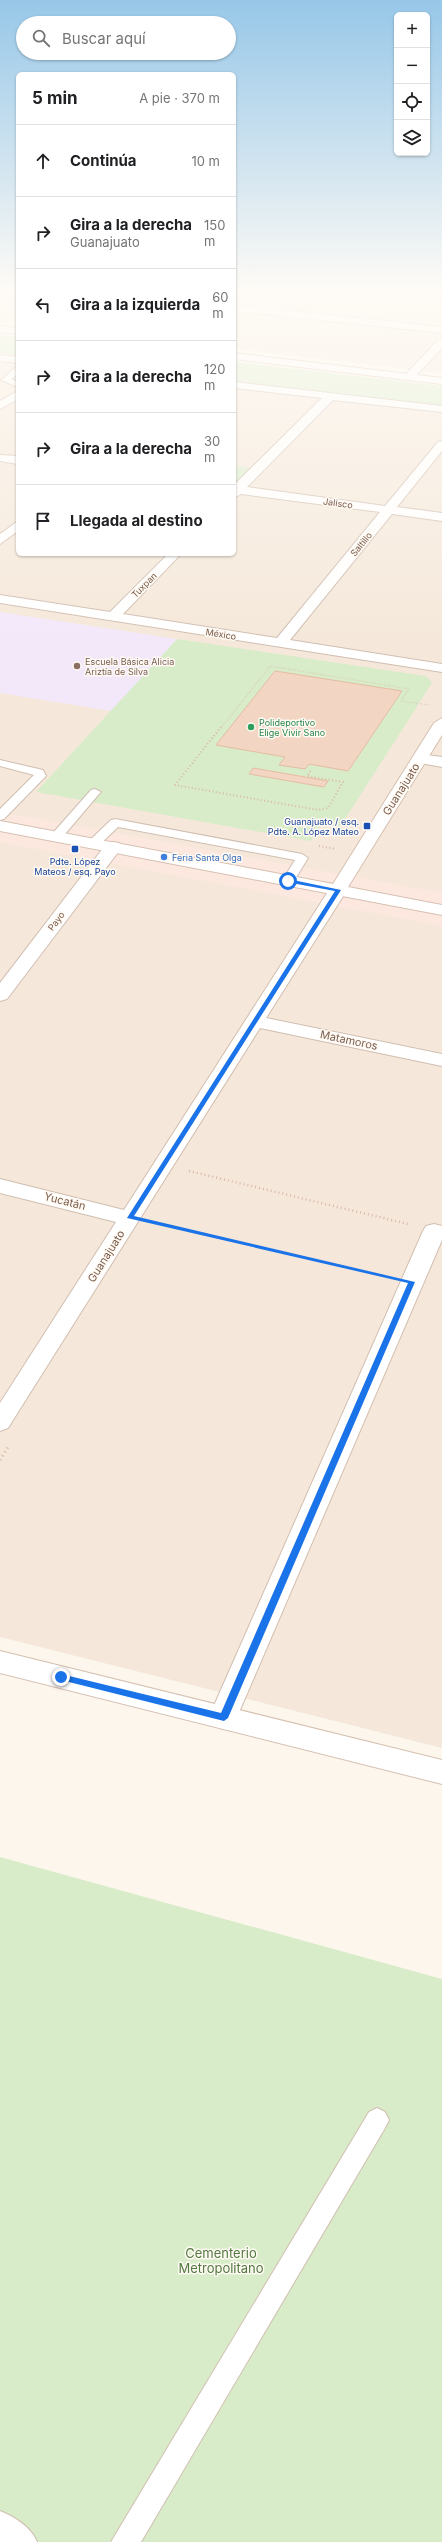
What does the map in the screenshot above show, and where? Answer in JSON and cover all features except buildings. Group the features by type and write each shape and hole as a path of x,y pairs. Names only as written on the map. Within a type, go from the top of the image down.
{"street":[{"path":"236,490 320,406"},
{"path":"407,406 442,410"},
{"name":"Saltillo","path":"280,643 442,444"},
{"path":"0,458 16,460"},
{"name":"Jalisco","path":"236,491 442,517"},
{"path":"0,523 16,525"},
{"path":"0,540 16,527"},
{"name":"Tuxpan","path":"113,617 173,556"},
{"name":"México","path":"0,599 442,668"},
{"name":"Guanajuato","path":"0,1422 6,1400 130,1218 442,723"},
{"path":"420,758 442,762"},
{"path":"0,826 442,910"},
{"name":"Payo","path":"0,995 113,848"},
{"name":"Matamoros","path":"255,1021 442,1060"},
{"name":"Yucatán","path":"0,1186 130,1218"},
{"path":"224,1718 412,1282 438,1232"},
{"path":"0,1662 442,1772"}],"lane":[{"path":"0,763 32,769 39,772 40,776 0,816"},
{"path":"56,837 95,792"},
{"path":"93,844 115,824 302,858 288,881"},
{"path":"125,2542 377,2120"},
{"path":"0,2525 23,2542"}],"path":[{"path":"312,768 307,776 343,782 328,808 318,810 175,786 270,666 409,689 401,701 437,706"},
{"path":"164,1165 438,1232"},
{"path":"130,1218 412,1282"}],"shaded area":[{"path":"0,406 16,406 16,556 236,556 236,406 442,406 442,1748 0,1637"},
{"name":"Escuela Básica Alicia Ariztía de Silva","path":"0,612 177,639 112,711 0,693"},
{"name":"Feria Santa Olga","path":"0,812 442,893 442,926 0,842"}],"green space":[{"path":"236,466 253,468 236,485"},
{"name":"Polideportivo Elige Vivir Sano","path":"177,639 426,676 432,683 340,827 321,825 311,841 36,792"},
{"name":"Cementerio Metropolitano","path":"0,1857 442,1979 442,2542 0,2542"}],"place":[{"name":"Escuela Básica Alicia Ariztía de Silva","path":"77,666"},
{"name":"Polideportivo Elige Vivir Sano","path":"251,727"},
{"name":"Guanajuato / esq. Pdte. A. López Mateo","path":"367,826"},
{"name":"Pdte. López Mateos / esq. Payo","path":"75,849"},
{"name":"Feria Santa Olga","path":"164,857"}],"route":[{"path":"61,1677 224,1718 412,1282 130,1218 338,890 288,881"}]}
